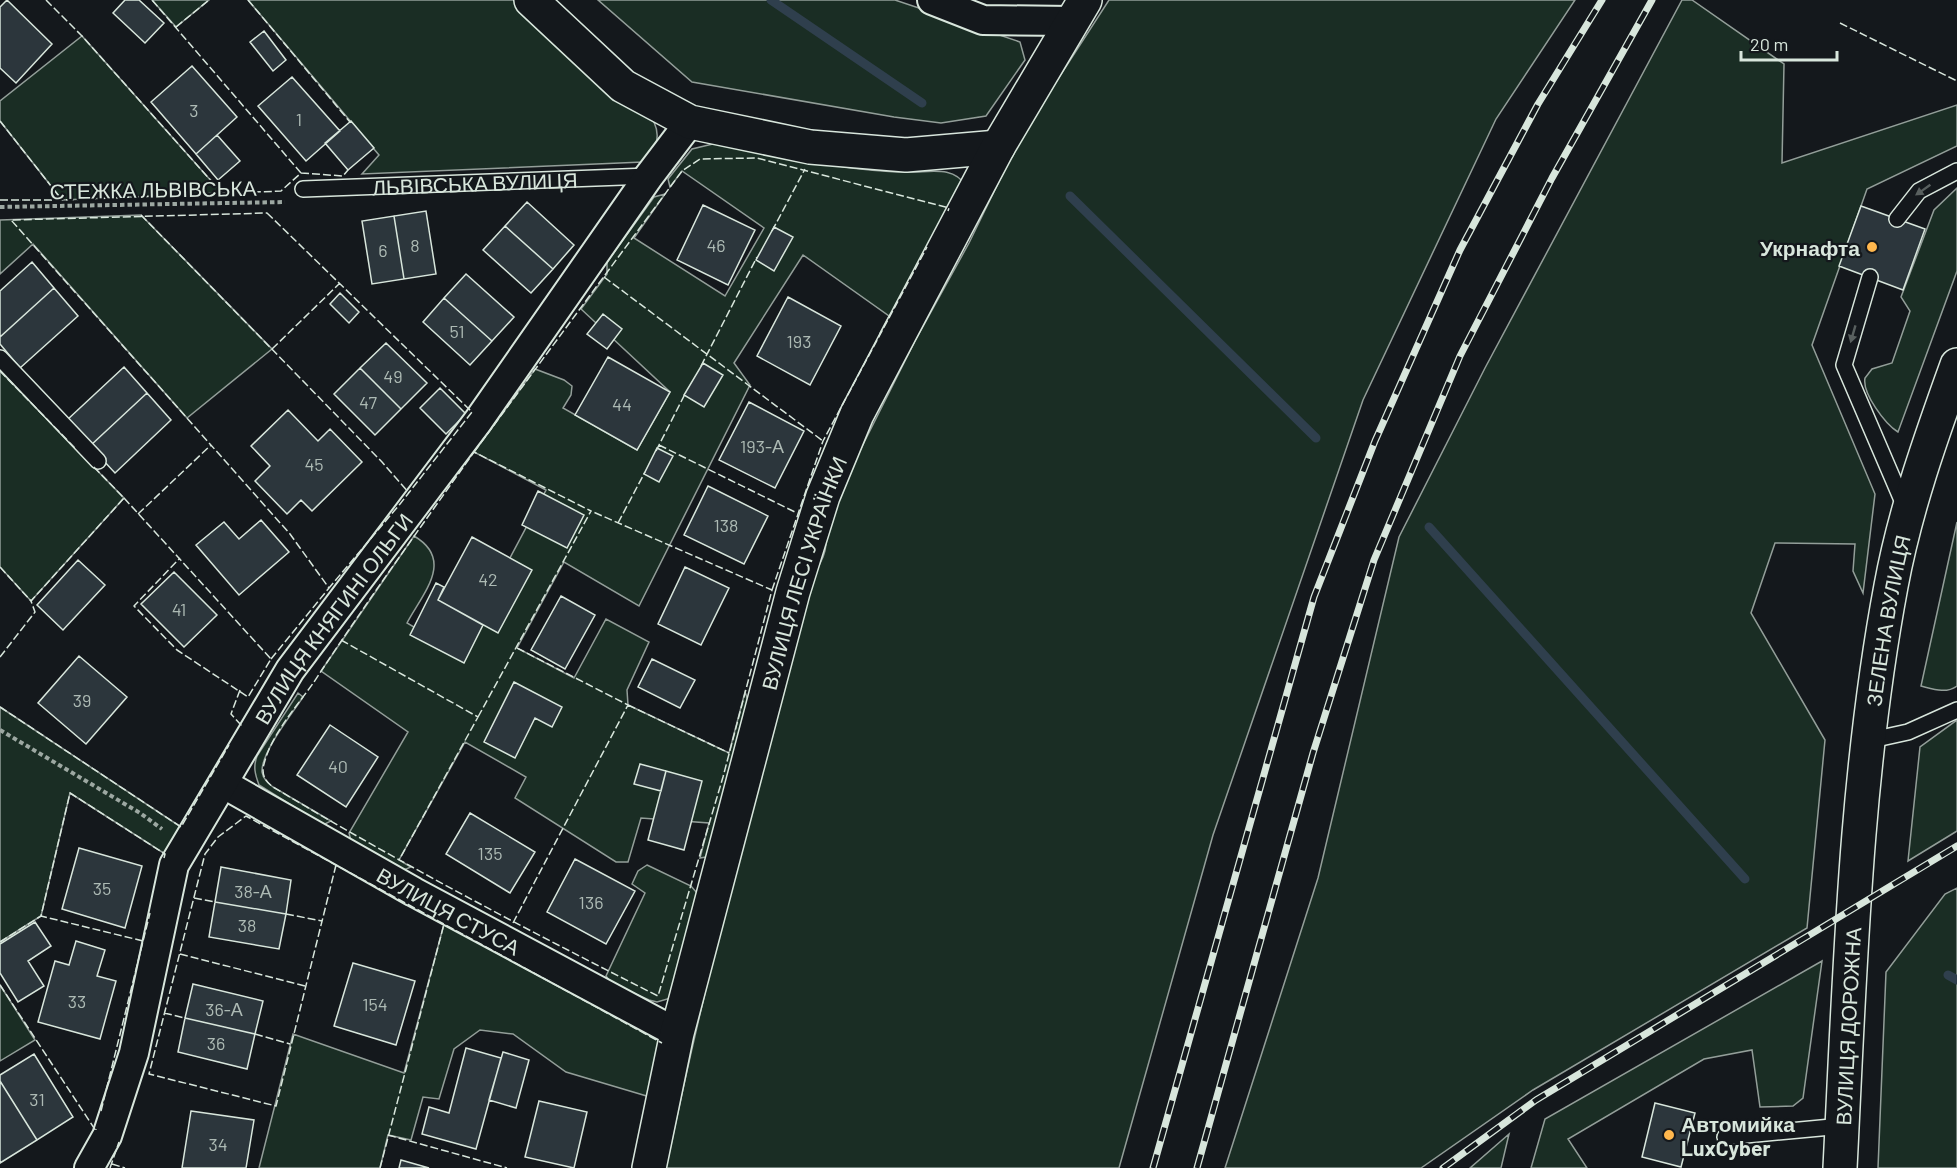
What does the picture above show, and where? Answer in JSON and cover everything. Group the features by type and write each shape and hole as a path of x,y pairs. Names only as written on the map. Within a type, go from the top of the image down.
{"street":[{"path":"531,0 623,86 690,122 810,147 906,155 998,147"},
{"path":"932,0 983,20 1078,11"},
{"name":"ВУЛИЦЯ ЛЕСІ УКРАЇНКИ","path":"649,1168 677,1033 790,603 823,496 857,414 998,147 1078,11"},
{"name":"ВУЛИЦЯ КНЯГИНІ ОЛЬГИ","path":"89,1168 107,1136 134,1053 174,865 290,670 478,421 649,176 690,122"},
{"name":"ЗЕЛЕНА ВУЛИЦЯ","path":"1854,884 1867,741 1891,585 1908,513 1930,440 1957,365"},
{"name":"ВУЛИЦЯ СТУСА","path":"224,784 414,892 677,1033"},
{"name":"ВУЛИЦЯ ДОРОЖНА","path":"1840,1168 1854,884"}],"lane":[{"path":"1897,219 1919,191 1957,171"},
{"name":"ЛЬВІВСЬКА ВУЛИЦЯ","path":"303,189 649,176"},
{"path":"1870,277 1844,365 1908,513"},
{"path":"0,358 98,461"},
{"path":"1867,741 1908,732 1957,710"},
{"path":"1725,1137 1842,1126"}],"path":[{"name":"СТЕЖКА ЛЬВІВСЬКА","path":"0,207 287,202 303,189"},
{"path":"0,730 140,813 186,847"}],"green space":[{"path":"152,0 209,0 176,27"},
{"path":"248,0 519,0 654,122 657,134 656,144 643,162 362,174 379,155"},
{"path":"598,0 895,0 1020,42 1025,60 986,116 941,123 894,117 692,82"},
{"path":"1109,0 1575,0 1496,119 1363,400 1213,835 1119,1168 666,1168 710,971 811,576 825,550 824,522 915,341 969,243 1021,136"},
{"path":"1682,0 1692,0 1784,64 1782,163 1957,105 1957,146 1867,189 1812,345 1875,494 1863,593 1853,571 1855,544 1775,543 1751,613 1825,740 1807,928 1533,1090 1421,1168 1225,1168 1318,878 1399,537 1485,368"},
{"path":"82,36 222,193 62,200 0,121 0,101"},
{"path":"721,142 843,167 892,172 951,173 962,180 966,186 883,334 880,333 889,316 803,255 734,363 750,385 639,606 564,562 517,648 574,678 606,619 649,642 627,690 628,705 729,753 745,692 749,703 711,851 706,857 700,858 709,823 641,818 628,862 616,862 515,798 526,777 465,742 399,860 411,867 404,870 351,841 349,833 408,732 321,671 414,536 426,545 434,566 427,589 407,623 456,652 485,605 546,490 474,452 535,369 564,380 572,386 571,395 563,408 637,450 670,392 581,309 607,274 607,262 654,197 665,194 634,238 725,296 764,228 682,171 670,187 668,179 692,149"},
{"path":"1957,188 1957,271 1898,432 1887,422 1871,400 1865,378 1872,369 1892,363 1910,311 1901,297 1934,210"},
{"path":"141,215 272,349 187,418 33,244 0,274 0,220"},
{"path":"0,371 124,498 31,601 0,567"},
{"path":"1957,522 1957,686 1948,690 1939,690 1921,686"},
{"path":"298,693 303,697 266,754 262,772 273,787 331,821 323,825 259,785 256,774 257,756"},
{"path":"0,707 181,827 165,854 70,793 41,916 0,942"},
{"path":"1957,720 1957,831 1908,861 1920,747"},
{"path":"647,865 691,886 697,893 671,998 657,1002 611,983 606,976 645,893 632,884 638,871"},
{"path":"1957,888 1957,1168 1878,1168 1886,972 1945,894"},
{"path":"444,924 662,1041 650,1097 566,1072 513,1034 480,1030 454,1049 439,1099 423,1097 411,1140 388,1135 380,1168 259,1168 293,1034 404,1073"},
{"path":"1822,961 1803,1098 1793,1106 1760,1107 1752,1050 1704,1059 1568,1139 1587,1168 1531,1168 1545,1119"},
{"path":"0,985 35,1040 0,1061"},
{"path":"1509,1134 1501,1168 1470,1168"}],"building":[{"path":"7,0 52,44 16,83 0,68 0,7"},
{"path":"125,0 139,0 164,23 145,43 113,13"},
{"path":"264,31 286,60 273,71 250,42"},
{"path":"192,66 237,117 196,154 151,102"},
{"path":"292,77 340,131 306,161 258,106"},
{"path":"351,121 374,148 348,170 325,143"},
{"path":"217,135 240,161 218,180 196,154"},
{"path":"527,202 574,245 553,269 505,226"},
{"path":"703,205 755,230 728,285 677,260"},
{"path":"1861,206 1925,229 1903,290 1839,266"},
{"path":"426,211 436,274 404,279 394,216"},
{"path":"394,216 404,279 372,284 362,221"},
{"path":"505,226 553,269 531,293 483,250"},
{"path":"774,227 793,237 774,271 756,260"},
{"path":"32,262 54,288 0,337 0,291"},
{"path":"466,274 514,317 492,341 444,298"},
{"path":"54,288 78,316 20,368 0,344 0,337"},
{"path":"340,293 359,312 349,323 330,304"},
{"path":"788,297 841,326 810,385 757,356"},
{"path":"444,298 492,341 470,365 423,322"},
{"path":"603,314 622,329 607,349 587,334"},
{"path":"386,343 427,383 401,409 360,368"},
{"path":"608,357 670,392 637,450 575,415"},
{"path":"703,363 723,375 704,407 684,395"},
{"path":"124,367 147,393 90,446 67,420"},
{"path":"360,368 401,409 375,435 334,394"},
{"path":"440,388 466,414 446,434 420,408"},
{"path":"147,393 171,420 115,473 90,446"},
{"path":"749,402 804,431 775,488 719,460"},
{"path":"288,410 318,441 330,429 362,462 312,511 301,500 287,514 255,481 270,466 251,446"},
{"path":"657,448 673,456 659,482 644,474"},
{"path":"708,486 768,516 744,564 684,535"},
{"path":"538,491 584,515 567,548 522,525"},
{"path":"261,520 289,552 239,595 196,545 224,522 239,539"},
{"path":"472,537 532,570 498,633 438,600"},
{"path":"78,560 105,585 63,630 37,605"},
{"path":"685,567 729,588 701,645 658,624"},
{"path":"174,572 217,615 184,647 141,604"},
{"path":"436,583 444,587 438,600 483,625 464,663 410,635"},
{"path":"561,596 595,615 565,669 531,650"},
{"path":"79,656 127,697 86,744 38,703"},
{"path":"652,659 695,680 680,708 638,687"},
{"path":"514,682 562,707 552,727 535,718 515,758 484,742"},
{"path":"330,725 378,757 346,807 297,775"},
{"path":"640,764 666,771 661,791 634,784"},
{"path":"666,771 702,781 684,850 648,840"},
{"path":"470,813 535,852 510,893 446,854"},
{"path":"79,848 142,866 125,928 62,909"},
{"path":"575,859 635,891 606,944 547,912"},
{"path":"221,867 291,880 286,914 215,902"},
{"path":"215,902 286,914 279,949 209,937"},
{"path":"35,922 51,946 28,961 44,986 18,1002 0,973 0,944"},
{"path":"76,941 105,950 97,976 116,981 100,1039 38,1022 55,961 69,965"},
{"path":"353,963 415,981 396,1045 334,1026"},
{"path":"193,984 263,1001 255,1034 185,1018"},
{"path":"185,1018 255,1034 247,1069 178,1052"},
{"path":"466,1048 501,1058 476,1149 422,1134 429,1107 449,1113"},
{"path":"503,1052 529,1060 516,1108 489,1100"},
{"path":"34,1054 73,1117 37,1140 0,1081 0,1075"},
{"path":"0,1081 37,1140 0,1163"},
{"path":"539,1101 587,1112 574,1168 525,1157"},
{"name":"Автомийка LuxCyber","path":"1655,1103 1695,1113 1681,1167 1642,1157"},
{"path":"191,1111 254,1120 246,1168 182,1168"},
{"path":"401,1160 429,1168 399,1168"}],"waterway":[{"path":"771,0 922,103"},
{"path":"1070,196 1316,438"},
{"path":"1429,527 1745,879"},
{"path":"1948,975 1957,980"}],"railway":[{"path":"1153,1168 1314,597 1375,441 1460,250 1538,104 1602,0"},
{"path":"1197,1168 1313,753 1374,560 1460,356 1552,178 1652,0"},
{"path":"1443,1168 1536,1100 1957,846"}],"fence":[{"path":"46,0 82,36 222,193"},
{"path":"0,200 62,200 281,191 301,173 152,0"},
{"path":"176,27 209,0"},
{"path":"248,0 350,122"},
{"path":"1840,23 1957,81"},
{"path":"0,121 62,200"},
{"path":"474,452 682,171 700,159 757,158 949,208 948,211"},
{"path":"772,231 805,169"},
{"path":"301,173 343,176 348,170"},
{"path":"267,213 472,412 400,504 329,588 290,534 11,220 267,213"},
{"path":"141,215 382,462 409,493"},
{"path":"772,590 823,441 927,247"},
{"path":"701,366 757,257"},
{"path":"604,277 823,441"},
{"path":"272,349 340,283"},
{"path":"0,371 75,448"},
{"path":"656,451 686,392"},
{"path":"138,514 211,445"},
{"path":"659,445 797,513"},
{"path":"478,717 591,511 474,452 278,732 267,753 264,777 273,787 415,869 658,996 723,777 772,590 591,511"},
{"path":"0,567 31,601 124,498 92,465"},
{"path":"618,523 645,472"},
{"path":"124,498 271,659 248,697 177,650 134,606 180,558"},
{"path":"271,659 329,588"},
{"path":"0,657 35,612 31,601"},
{"path":"341,640 478,717 399,860"},
{"path":"513,923 628,705 517,648"},
{"path":"240,690 231,714 241,725 240,727"},
{"path":"628,705 729,753"},
{"path":"0,707 181,827 229,745"},
{"path":"143,941 41,916 70,793 165,854 164,858"},
{"path":"336,865 276,1106 149,1074 205,854 218,837 246,816 662,1043"},
{"path":"194,898 215,902"},
{"path":"101,1111 150,913"},
{"path":"286,914 322,921"},
{"path":"0,942 41,916"},
{"path":"380,1168 444,924"},
{"path":"180,954 305,986"},
{"path":"0,985 96,1131 96,1129"},
{"path":"164,1013 185,1018"},
{"path":"255,1034 290,1044"},
{"path":"388,1135 507,1168"},
{"path":"110,1168 119,1142"},
{"path":"112,1164 125,1168"}],"place":[{"name":"Укрнафта","path":"1872,247"},
{"name":"Автомийка LuxCyber","path":"1669,1135"}]}
